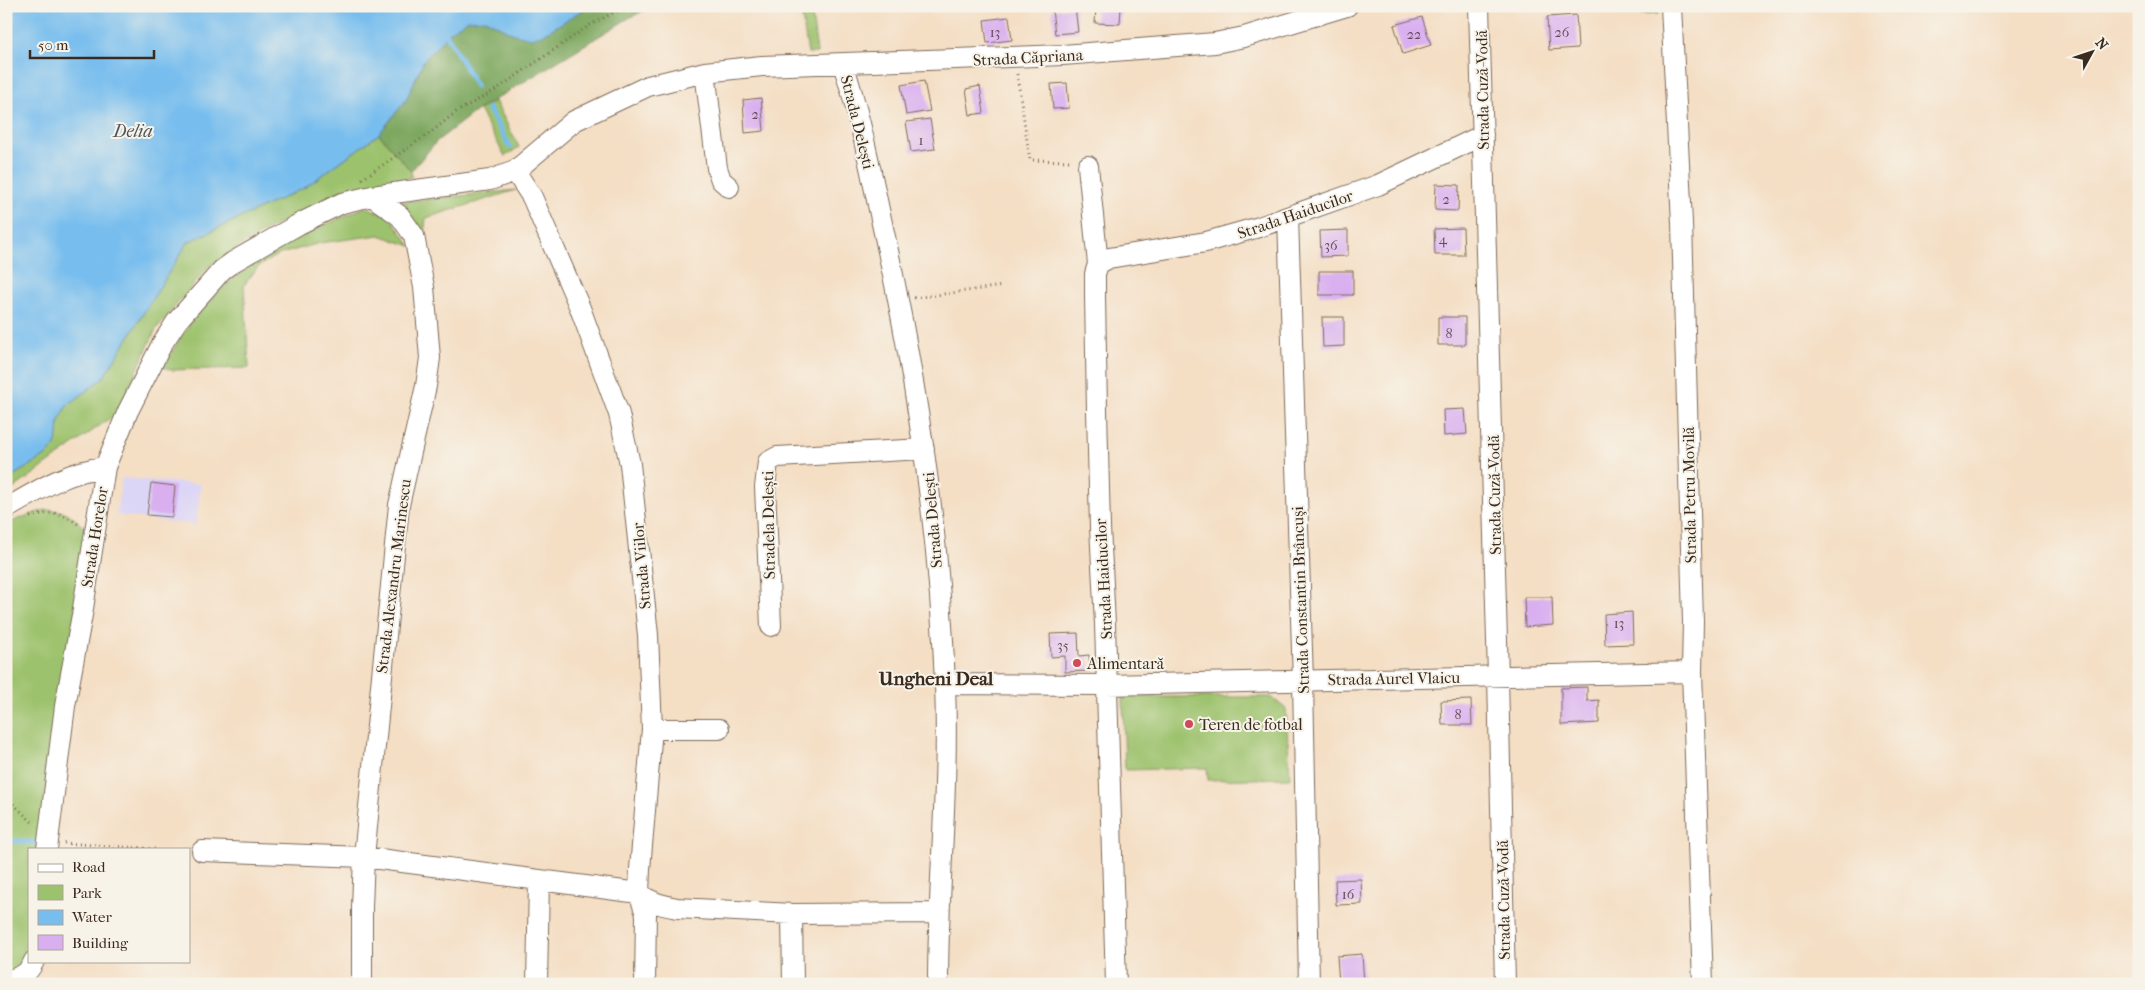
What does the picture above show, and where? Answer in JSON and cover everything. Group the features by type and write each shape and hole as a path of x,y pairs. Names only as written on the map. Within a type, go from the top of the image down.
{"street":[{"name":"Strada Căpriana","path":"366,188 490,180 515,171 574,121 648,86 705,72 762,66 1015,58 1215,43 1244,37 1347,6"},
{"name":"Strada Cuză-Vodă","path":"1479,6 1505,984"},
{"name":"Strada Petru Movilă","path":"1671,6 1682,233 1693,621 1692,672 1703,984"},
{"name":"Strada Delești","path":"843,64 863,133 915,386 924,449 940,602 946,684 945,808 938,913 938,984"},
{"path":"705,72 717,168 721,180 729,187"},
{"name":"Strada Haiducilor","path":"1098,264 1109,258 1206,242 1288,217 1378,185 1483,134"},
{"name":"Strada Haiducilor","path":"1088,166 1098,264 1095,274 1097,410 1116,984"},
{"name":"Strada Viilor","path":"515,171 528,188 580,308 619,414 634,491 648,635 652,729 639,893 646,914 645,984"},
{"name":"Strada Horelor","path":"48,841 62,722 82,615 105,467 128,411 162,344 177,321 208,284 233,262 279,234 328,210 366,188"},
{"name":"Strada Alexandru Marinescu","path":"362,984 364,856 399,505 426,386 430,358 424,288 414,236 400,216 366,188"},
{"name":"Strada Constantin Brâncuşi","path":"1288,217 1303,681 1309,984"},
{"name":"Stradela Delești","path":"771,626 765,488 768,462 777,457 924,449"},
{"path":"6,509 55,481 89,469 105,467"},
{"name":"Strada Aurel Vlaicu","path":"946,684 1106,685 1692,672"},
{"path":"652,729 719,730"},
{"path":"202,852 364,856 639,893 648,900 668,906 792,914 938,913"},
{"path":"537,984 540,880"},
{"path":"792,914 792,984"},
{"path":"6,981 23,976 28,972 33,962"}],"path":[{"path":"366,188 456,112 494,91 590,25 626,6"},
{"path":"1015,58 1030,160 1079,161 1084,162 1088,166"},
{"path":"898,300 1002,286"},
{"path":"26,518 57,512 65,515 94,538"},
{"path":"6,797 41,830 48,841 142,848"}],"shaded area":[{"path":"122,478 201,484 196,525 116,515"}],"green space":[{"path":"589,6 653,6 629,18 476,111 437,141 411,171 379,134 406,100 424,60 451,31 467,19 485,19 514,34 544,34"},
{"path":"800,6 811,6 817,53 808,53"},
{"path":"1619,6 1658,6 1658,14 1620,15"},
{"path":"495,101 519,147 505,156 479,110"},
{"path":"379,134 411,171 412,177 321,201 261,233 209,266 156,329 117,413 6,494 6,480 44,457 54,448 58,436 59,421 67,406 103,378 188,242 304,188"},
{"path":"516,190 426,218 424,235 412,220 391,203"},
{"path":"365,207 389,216 411,246 379,235 320,243 277,255 259,266 244,285 249,368 171,370 163,367 196,316 236,276 256,262 299,238"},
{"path":"45,510 65,512 78,521 87,532 43,848 28,848 28,962 6,976 6,525 20,518"},
{"path":"1123,697 1271,697 1286,709 1290,778 1208,780 1207,768 1125,770"}],"water":[{"name":"Delia","path":"6,6 589,6 544,34 531,38 514,34 485,19 467,20 451,31 424,60 406,100 379,134 304,188 188,242 103,378 67,406 59,421 58,436 54,448 44,457 6,480"}],"building":[{"path":"1096,6 1121,6 1120,24 1095,23"},
{"path":"1075,7 1078,32 1055,34 1052,10"},
{"path":"1576,15 1578,48 1549,50 1547,17"},
{"path":"1009,17 1012,40 987,43 984,20"},
{"path":"1422,17 1431,45 1403,54 1394,25"},
{"path":"924,81 930,111 906,115 901,85"},
{"path":"1067,83 1069,108 1053,109 1051,84"},
{"path":"980,86 984,113 970,115 966,89"},
{"path":"761,98 764,131 745,133 743,100"},
{"path":"930,119 935,149 911,152 906,122"},
{"path":"1436,184 1459,185 1458,211 1435,210"},
{"path":"1463,228 1464,255 1435,255 1434,229"},
{"path":"1348,230 1348,256 1321,257 1320,231"},
{"path":"1319,271 1353,271 1353,295 1319,295"},
{"path":"1322,317 1344,317 1344,346 1323,347"},
{"path":"1438,317 1465,317 1465,345 1438,345"},
{"path":"1465,409 1467,434 1444,436 1443,410"},
{"path":"151,483 175,486 172,517 147,515"},
{"path":"1524,597 1552,597 1553,625 1525,627"},
{"path":"1632,612 1633,644 1605,645 1604,614"},
{"path":"1078,633 1079,656 1089,655 1090,671 1065,672 1065,656 1051,657 1050,634"},
{"path":"1587,687 1587,701 1599,700 1599,723 1561,725 1561,688"},
{"path":"1471,700 1472,725 1442,725 1441,701"},
{"path":"1361,879 1362,904 1336,905 1335,880"},
{"path":"1362,954 1364,984 1339,984 1337,956"}],"waterway":[{"path":"444,30 476,86"},
{"path":"488,108 510,147"},
{"path":"6,840 40,843"}],"place":[{"name":"Alimentară","path":"1077,663"},
{"name":"Teren de fotbal","path":"1189,724"}],"district":[{"name":"Ungheni Deal","path":"936,678"}]}
